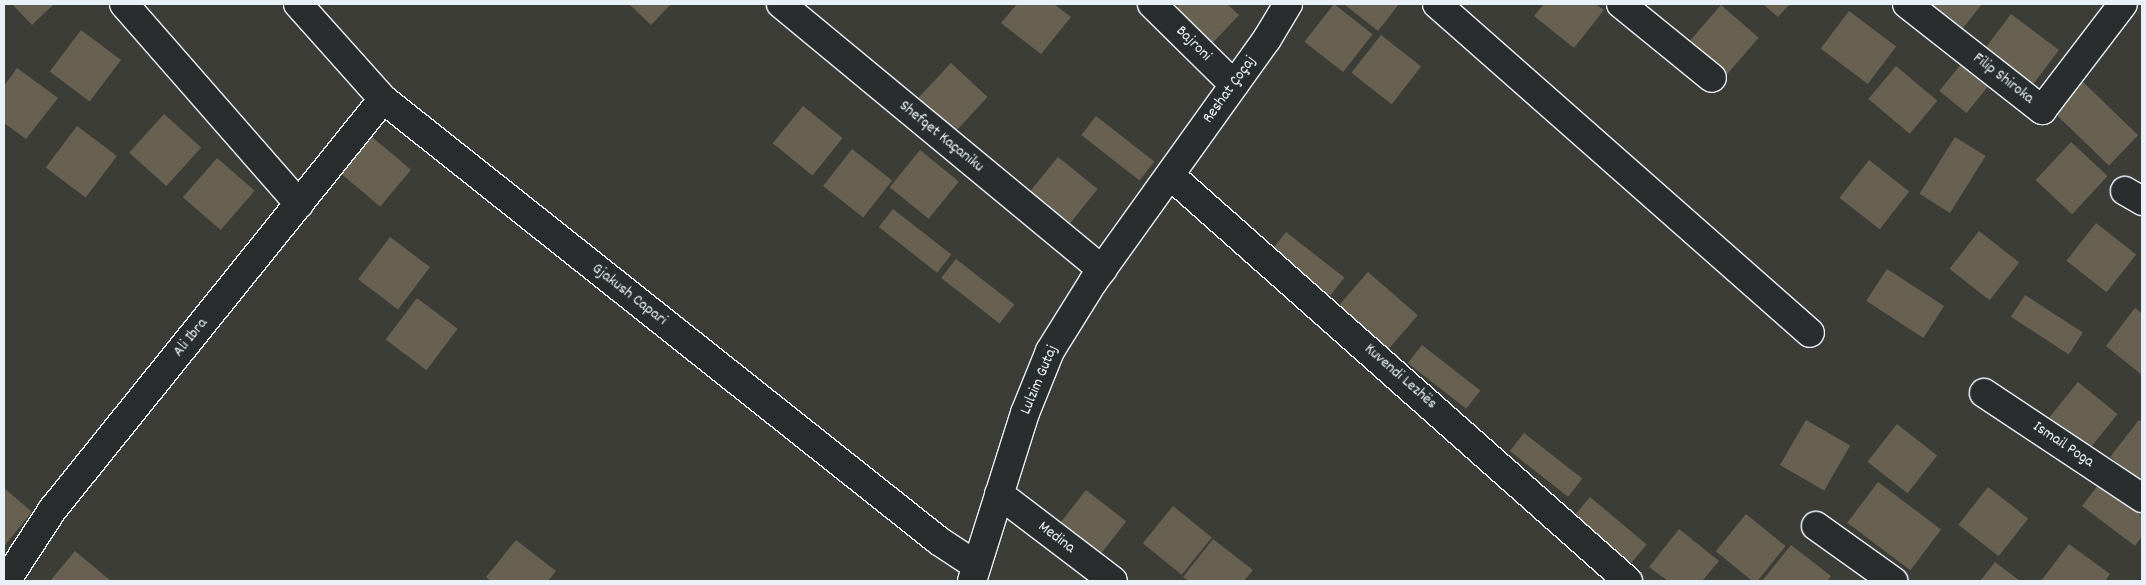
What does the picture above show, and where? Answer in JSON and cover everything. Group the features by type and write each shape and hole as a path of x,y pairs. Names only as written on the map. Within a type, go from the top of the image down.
{"street":[{"path":"124,4 299,204"},
{"name":"Gjakush Capari","path":"298,4 383,99 939,541 975,574"},
{"name":"Shefqet Kaçaniku","path":"781,4 1102,270"},
{"name":"Bajroni","path":"1152,4 1234,84"},
{"name":"Reshat Çoçaj","path":"1170,175 1288,4"},
{"path":"1437,4 1810,333"},
{"path":"1621,4 1712,78"},
{"name":"Filip Shiroka","path":"1907,4 2042,110 2123,4"},
{"name":"Ali Ibra","path":"6,581 53,509 383,99"},
{"name":"Lulzim Gutaj","path":"975,574 999,494 1050,351 1102,270 1170,175"},
{"name":"Kuvendi Lezhës","path":"1170,175 1628,581"},
{"name":"Ismail Poga","path":"1984,392 2142,498"},
{"name":"Medina","path":"999,494 1113,581"},
{"path":"1816,526 1893,581"}],"building":[{"path":"12,4 54,4 32,25"},
{"path":"629,4 671,4 651,25"},
{"path":"1017,4 1054,4 1071,17 1041,54 1001,23"},
{"path":"1180,4 1227,4 1239,15 1206,50 1170,15"},
{"path":"1334,4 1373,34 1343,72 1304,42"},
{"path":"1344,4 1399,4 1378,31"},
{"path":"1544,4 1595,4 1604,10 1574,48 1534,16"},
{"path":"1763,4 1790,4 1778,17"},
{"path":"1923,4 1982,4 1960,32"},
{"path":"1721,5 1759,38 1725,77 1687,44"},
{"path":"1849,11 1896,47 1868,84 1821,49"},
{"path":"2011,14 2059,50 2031,87 1983,51"},
{"path":"81,30 121,60 90,102 50,72"},
{"path":"1381,35 1421,66 1392,104 1351,73"},
{"path":"951,63 988,97 955,132 918,98"},
{"path":"1962,63 1989,85 1967,113 1939,91"},
{"path":"1896,66 1937,101 1910,134 1868,99"},
{"path":"17,68 58,98 26,139 4,123 4,86"},
{"path":"2082,81 2138,135 2109,165 2053,111"},
{"path":"803,106 843,138 812,175 773,143"},
{"path":"164,114 201,147 166,186 129,153"},
{"path":"1096,116 1154,162 1140,180 1081,135"},
{"path":"77,126 117,156 86,198 46,168"},
{"path":"372,137 411,170 380,207 341,174"},
{"path":"1955,137 1986,156 1950,213 1919,194"},
{"path":"2071,142 2108,176 2072,214 2036,180"},
{"path":"852,149 892,180 863,217 823,186"},
{"path":"920,150 959,181 929,219 890,187"},
{"path":"1058,157 1098,189 1067,226 1028,194"},
{"path":"217,158 255,191 221,230 183,197"},
{"path":"1869,160 1909,191 1880,229 1839,198"},
{"path":"893,209 951,255 937,273 879,227"},
{"path":"2096,223 2136,254 2107,292 2066,261"},
{"path":"1979,231 2019,262 1990,300 1949,269"},
{"path":"1286,232 1344,278 1330,296 1272,250"},
{"path":"390,237 430,267 398,309 358,279"},
{"path":"956,259 1014,305 1000,323 941,278"},
{"path":"1887,269 1944,306 1923,338 1866,301"},
{"path":"1368,272 1418,315 1386,352 1337,308"},
{"path":"2025,295 2083,333 2069,354 2011,317"},
{"path":"417,298 458,329 426,370 386,340"},
{"path":"2135,308 2142,314 2142,375 2106,346"},
{"path":"1422,345 1480,391 1466,409 1408,363"},
{"path":"2078,382 2118,414 2087,451 2048,419"},
{"path":"1806,420 1850,445 1824,491 1780,465"},
{"path":"2139,420 2142,422 2142,482 2110,457"},
{"path":"1897,424 1937,455 1908,493 1867,462"},
{"path":"1524,433 1582,479 1568,497 1510,451"},
{"path":"1878,482 1941,530 1910,570 1847,523"},
{"path":"2099,484 2142,516 2142,536 2135,546 2082,506"},
{"path":"1988,487 2028,518 1999,556 1958,525"},
{"path":"4,488 32,512 4,546"},
{"path":"1086,490 1126,521 1097,559 1056,528"},
{"path":"1590,497 1647,545 1631,563 1575,515"},
{"path":"1173,506 1212,537 1182,575 1143,543"},
{"path":"1746,514 1786,546 1757,581 1752,581 1716,551"},
{"path":"1679,529 1719,561 1702,581 1668,581 1649,567"},
{"path":"1213,539 1253,570 1244,581 1189,581 1183,577"},
{"path":"516,540 556,571 548,581 491,581 486,577"},
{"path":"2069,544 2110,574 2105,581 2041,581"},
{"path":"1791,545 1831,576 1827,581 1762,581"},
{"path":"75,551 111,581 50,581"},
{"path":"1995,562 2020,581 1980,581"}]}
